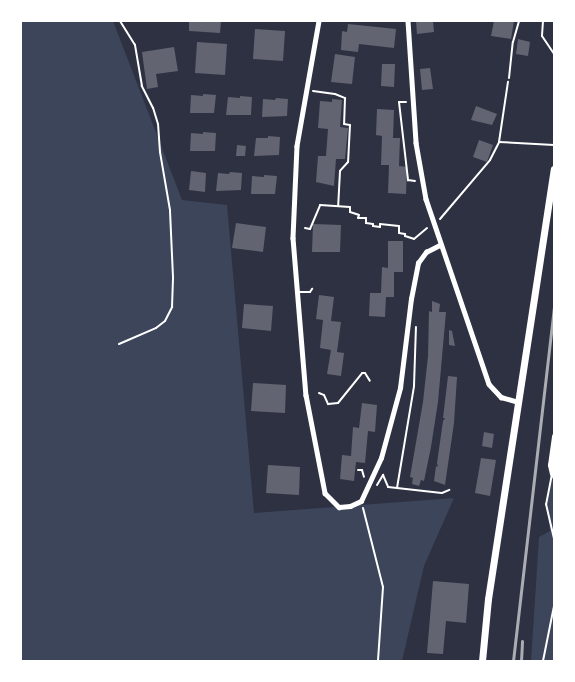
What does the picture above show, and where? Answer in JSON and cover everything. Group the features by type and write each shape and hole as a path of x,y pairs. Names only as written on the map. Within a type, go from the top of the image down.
{"main road":[{"path":"482,661 488,599 554,169"}],"street":[{"path":"319,21 297,146 293,238 306,395 325,493 339,507 350,506 361,501 381,458 392,423 403,372 409,316 418,264 426,252 440,245"},
{"path":"408,21 416,143 426,199 440,245 489,384 501,396 518,402"},
{"path":"553,476 550,466 554,436"}],"lane":[{"path":"509,78 513,42 519,21"},
{"path":"543,21 542,36 554,54"},
{"path":"297,292 310,292 312,289"},
{"path":"553,476 546,504 554,540"},
{"path":"543,661 554,606"}],"path":[{"path":"119,344 156,328 165,321 172,307 174,277 170,210 160,152 158,124 153,108 142,86 135,45 120,21"},
{"path":"438,221 490,160 500,142 509,78"},
{"path":"318,92 345,98 344,124 350,125 348,162 340,171 338,206"},
{"path":"408,102 399,102 408,180 417,181"},
{"path":"500,142 554,145"},
{"path":"305,228 310,228 320,205 350,207 350,212 359,215 358,218 366,218 366,223 380,227 380,224 399,226 399,233 414,239 429,226"},
{"path":"397,488 411,413 416,367 415,322 414,316 409,316"},
{"path":"319,393 324,395 328,404 338,403 362,373 370,381"},
{"path":"358,470 362,470 362,475 368,480"},
{"path":"378,486 383,475 388,487 442,493 449,490"},
{"path":"361,501 383,587 378,661"}],"shaded area":[{"path":"21,21 113,21 182,200 227,205 254,513 454,498 424,566 402,661 21,661"},
{"path":"554,436 554,661 531,661 539,537 550,531 546,504 552,474 550,465"}],"building":[{"path":"189,21 221,21 220,33 189,31"},
{"path":"416,21 433,21 434,32 417,34"},
{"path":"494,21 514,21 511,39 491,36"},
{"path":"348,24 396,29 394,48 359,44 358,52 341,50 342,31 347,32"},
{"path":"255,29 285,31 283,61 253,59"},
{"path":"518,39 530,42 528,56 516,54"},
{"path":"197,42 227,44 225,75 195,73"},
{"path":"174,47 178,71 156,74 158,87 147,89 142,52"},
{"path":"335,54 355,57 352,84 331,82"},
{"path":"382,64 395,64 394,87 381,86"},
{"path":"430,68 433,89 422,90 420,69"},
{"path":"203,94 216,95 214,113 190,113 191,95 203,96"},
{"path":"240,96 252,97 251,115 226,115 228,97 240,98"},
{"path":"276,98 288,99 287,116 262,117 263,99 275,100"},
{"path":"332,99 342,100 340,127 348,128 345,159 336,159 334,186 316,182 318,156 326,156 328,129 318,128 320,101 332,102"},
{"path":"476,106 497,114 492,125 471,120"},
{"path":"377,109 394,110 393,138 400,138 399,166 407,167 406,194 388,193 389,165 381,165 382,136 376,135"},
{"path":"203,132 216,133 215,151 190,151 191,133 203,134"},
{"path":"268,136 280,137 279,155 254,156 256,138 268,138"},
{"path":"479,140 493,145 487,162 473,157"},
{"path":"237,145 246,146 245,156 236,156"},
{"path":"191,171 206,173 205,192 189,190"},
{"path":"230,172 242,173 241,190 216,191 218,173 229,174"},
{"path":"264,175 277,176 275,194 251,194 252,176 264,177"},
{"path":"236,223 266,227 263,252 232,248"},
{"path":"313,224 341,225 340,252 312,252"},
{"path":"388,241 403,241 403,272 394,272 394,297 386,297 385,317 369,316 370,293 381,293 382,267 388,268"},
{"path":"319,295 334,297 331,321 341,322 337,352 344,353 341,376 327,374 331,350 320,348 323,320 316,319"},
{"path":"432,301 440,304 439,312 446,312 438,402 424,481 421,480 419,486 412,484 413,478 410,477 423,402 428,356 429,311 432,312"},
{"path":"244,304 273,306 271,331 242,328"},
{"path":"449,330 452,331 455,346 449,345"},
{"path":"448,376 457,377 454,423 445,485 434,481 436,466 438,467 443,421 445,418 443,418"},
{"path":"253,383 286,385 285,413 251,411"},
{"path":"362,403 377,405 375,432 368,431 365,463 356,462 354,481 340,479 342,455 351,456 353,427 359,428"},
{"path":"484,432 494,434 492,448 482,446"},
{"path":"481,458 496,460 490,496 475,493"},
{"path":"268,465 300,467 299,495 266,493"},
{"path":"433,581 469,584 466,623 446,621 443,654 427,653"}],"railway":[{"path":"513,661 554,307"},
{"path":"521,661 522,641"}]}
